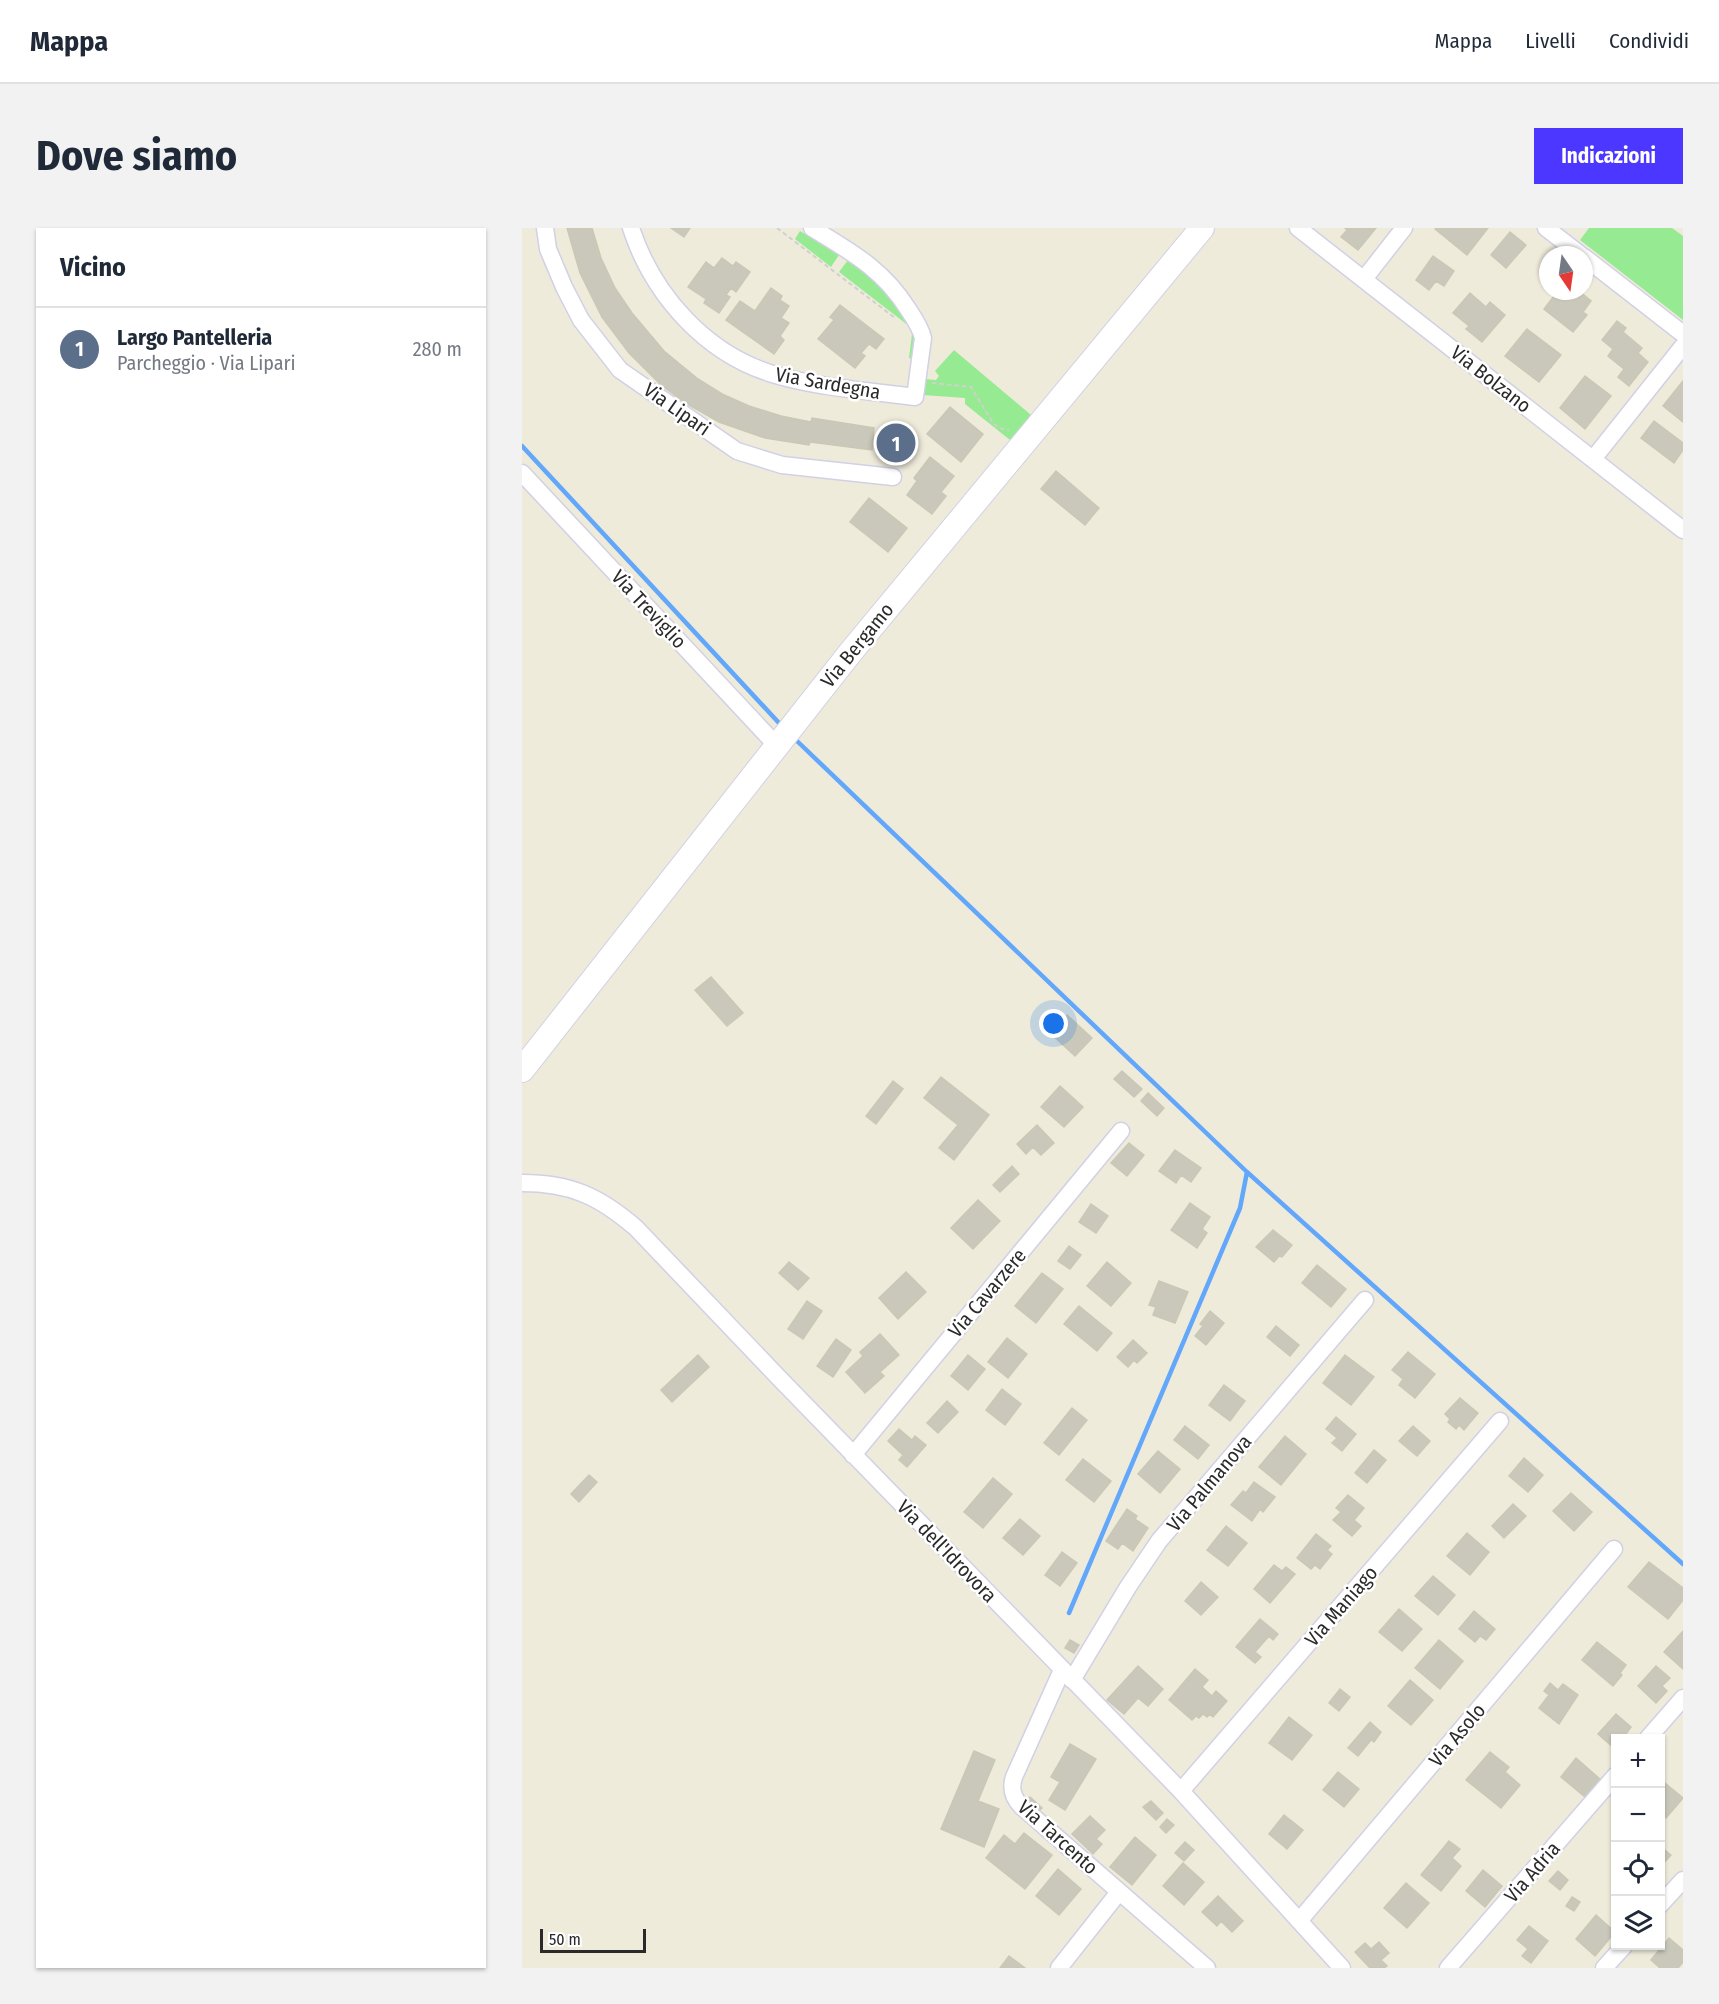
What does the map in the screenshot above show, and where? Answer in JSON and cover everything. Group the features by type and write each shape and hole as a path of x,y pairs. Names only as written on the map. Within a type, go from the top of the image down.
{"street":[{"name":"Via Lipari","path":"545,228 548,249 581,320 620,370 737,451 782,465 893,477"},
{"name":"Via Sardegna","path":"631,228 649,270 674,305 695,328 730,354 760,370 831,387 916,389"},
{"path":"812,228 869,264 889,283 904,302 921,331 922,338 916,389"},
{"name":"Via Bergamo","path":"522,1070 850,653 1202,228"},
{"name":"Via Bolzano","path":"1298,228 1683,530"},
{"path":"1364,279 1404,228"},
{"path":"1546,228 1570,246"},
{"path":"1593,264 1683,334"},
{"path":"1593,459 1683,346"},
{"name":"Via Treviglio","path":"522,472 777,746"},
{"name":"Via Cavarzere","path":"854,1455 1120,1131"},
{"name":"Via dell'Idrovora","path":"522,1183 555,1185 576,1190 599,1200 643,1234 1181,1791 1342,1968"},
{"name":"Via Palmanova","path":"1067,1675 1159,1541 1365,1300"},
{"name":"Via Maniago","path":"1181,1791 1500,1421"},
{"name":"Via Asolo","path":"1299,1921 1614,1548"},
{"name":"Via Tarcento","path":"1067,1675 1014,1777 1012,1792 1022,1807 1207,1968"},
{"path":"1652,1734 1683,1698"},
{"name":"Via Adria","path":"1448,1968 1611,1781"},
{"path":"1665,1900 1683,1880"},
{"path":"1059,1968 1119,1892"},
{"path":"1604,1968 1620,1950"}],"path":[{"path":"777,228 897,320"},
{"path":"916,389 971,387 993,423 999,428 1023,433 1029,437"}],"green space":[{"path":"1589,228 1672,228 1683,236 1683,320 1593,250 1593,246 1588,246 1580,240"},
{"path":"800,231 839,255 831,267 795,239"},
{"path":"848,260 887,287 917,331 916,360 909,358 912,334 909,326 839,272"},
{"path":"954,350 1037,420 1015,444 965,404 965,398 923,395 925,379 936,380 939,376 935,371"}],"building":[{"path":"567,228 592,228 601,258 615,288 632,313 664,351 698,379 722,394 749,406 781,416 811,422 812,418 874,428 872,450 810,442 809,445 765,438 719,422 684,402 660,384 629,353 602,317 580,273"},
{"path":"671,228 690,228 684,237"},
{"path":"1345,228 1376,228 1358,250 1341,237 1347,230"},
{"path":"1436,228 1488,228 1467,255"},
{"path":"1510,232 1526,245 1506,268 1491,255"},
{"path":"1433,256 1454,271 1444,286 1436,281 1429,290 1416,280"},
{"path":"722,258 733,266 736,262 750,272 736,292 731,288 726,295 730,297 719,313 704,303 706,299 688,287 706,262 714,268"},
{"path":"771,288 782,296 780,300 789,306 781,318 789,323 780,336 784,340 774,354 726,320 740,301 755,311"},
{"path":"1470,293 1486,307 1490,302 1505,315 1482,342 1466,329 1469,326 1453,313"},
{"path":"1551,300 1591,301 1583,312 1587,315 1573,332 1544,309"},
{"path":"840,305 884,339 876,349 869,344 861,353 865,356 855,368 818,339 834,320 830,317"},
{"path":"1617,321 1626,328 1623,332 1642,348 1638,353 1648,362 1629,386 1618,377 1624,369 1608,356 1613,349 1602,340"},
{"path":"1527,329 1561,355 1539,382 1505,356"},
{"path":"1585,376 1611,396 1585,429 1560,408"},
{"path":"1683,381 1683,422 1663,406"},
{"path":"950,407 983,434 961,462 927,434"},
{"path":"1654,421 1683,443 1683,450 1674,463 1641,438"},
{"path":"930,457 954,476 941,492 946,496 932,514 907,495 917,481 914,478"},
{"path":"1056,471 1099,508 1085,525 1041,489"},
{"path":"869,498 907,528 888,552 850,522"},
{"path":"711,977 743,1013 727,1026 695,990"},
{"path":"1067,1015 1092,1038 1075,1056 1050,1033"},
{"path":"1122,1071 1142,1089 1134,1097 1114,1079"},
{"path":"941,1077 989,1115 954,1160 939,1148 958,1125 924,1098"},
{"path":"893,1081 903,1089 876,1124 866,1116"},
{"path":"1060,1086 1083,1107 1064,1127 1041,1107"},
{"path":"1148,1093 1164,1108 1157,1116 1141,1101"},
{"path":"1037,1125 1054,1143 1041,1155 1033,1147 1026,1154 1017,1144"},
{"path":"1129,1143 1144,1155 1127,1176 1111,1163"},
{"path":"1175,1150 1201,1168 1191,1182 1181,1175 1176,1183 1159,1171"},
{"path":"1012,1166 1019,1174 1000,1192 993,1185"},
{"path":"978,1200 1000,1221 973,1249 951,1228"},
{"path":"1190,1203 1210,1217 1202,1229 1207,1233 1197,1248 1171,1230"},
{"path":"1091,1204 1108,1216 1096,1233 1079,1222"},
{"path":"1273,1230 1292,1245 1282,1257 1279,1256 1274,1262 1256,1247"},
{"path":"1069,1246 1081,1255 1070,1269 1058,1261"},
{"path":"789,1262 809,1278 798,1290 779,1273"},
{"path":"1107,1262 1131,1283 1111,1306 1087,1286"},
{"path":"1317,1265 1346,1289 1331,1307 1302,1283"},
{"path":"906,1272 926,1292 898,1319 879,1298"},
{"path":"1042,1273 1063,1289 1036,1323 1015,1306"},
{"path":"1159,1281 1188,1292 1175,1323 1153,1315 1156,1307 1149,1305"},
{"path":"807,1301 822,1311 803,1339 788,1329"},
{"path":"1079,1306 1112,1333 1097,1351 1064,1324"},
{"path":"1210,1311 1224,1323 1206,1345 1195,1336 1203,1326 1200,1324"},
{"path":"1276,1326 1299,1345 1290,1356 1267,1337"},
{"path":"880,1334 899,1355 880,1372 884,1376 865,1393 846,1372 863,1356 860,1352"},
{"path":"1007,1338 1027,1354 1008,1378 988,1362"},
{"path":"836,1339 851,1350 833,1377 817,1366"},
{"path":"1133,1340 1147,1353 1137,1363 1134,1360 1128,1367 1117,1357"},
{"path":"1408,1352 1435,1374 1415,1398 1399,1385 1403,1379 1392,1370"},
{"path":"698,1355 709,1367 672,1402 661,1390"},
{"path":"968,1355 985,1369 968,1390 951,1376"},
{"path":"1345,1355 1374,1377 1351,1405 1323,1383"},
{"path":"1224,1385 1245,1401 1230,1421 1209,1405"},
{"path":"1002,1389 1021,1404 1005,1425 986,1410"},
{"path":"1460,1398 1478,1413 1464,1430 1459,1425 1456,1429 1448,1422 1450,1419 1445,1414"},
{"path":"947,1401 958,1412 938,1433 927,1423"},
{"path":"1072,1408 1087,1420 1059,1455 1044,1443"},
{"path":"1336,1417 1356,1434 1342,1451 1332,1443 1337,1438 1326,1429"},
{"path":"1185,1426 1209,1445 1198,1459 1174,1440"},
{"path":"1413,1426 1430,1441 1417,1456 1399,1441"},
{"path":"899,1429 912,1440 915,1436 926,1445 907,1467 899,1460 903,1455 888,1441"},
{"path":"1285,1436 1306,1454 1281,1485 1259,1467"},
{"path":"1374,1450 1386,1460 1367,1483 1355,1473"},
{"path":"1158,1451 1180,1469 1160,1493 1138,1474"},
{"path":"1524,1458 1543,1475 1528,1492 1509,1476"},
{"path":"1083,1459 1111,1481 1094,1502 1066,1480"},
{"path":"589,1475 597,1482 579,1502 571,1494"},
{"path":"993,1478 1012,1494 983,1528 964,1512"},
{"path":"1254,1482 1275,1497 1263,1512 1260,1509 1252,1521 1231,1505 1243,1491 1246,1493"},
{"path":"1571,1493 1592,1512 1574,1531 1553,1511"},
{"path":"1348,1495 1364,1508 1354,1520 1361,1526 1352,1536 1333,1520 1341,1512 1336,1508"},
{"path":"1513,1504 1526,1516 1504,1538 1492,1526"},
{"path":"1127,1509 1137,1516 1135,1519 1148,1528 1133,1551 1122,1543 1118,1549 1106,1541"},
{"path":"1020,1519 1040,1536 1023,1555 1003,1538"},
{"path":"1226,1526 1247,1543 1228,1566 1207,1550"},
{"path":"1467,1533 1489,1552 1470,1575 1447,1556"},
{"path":"1316,1534 1331,1546 1327,1550 1332,1554 1320,1569 1315,1565 1311,1569 1297,1558"},
{"path":"1062,1552 1077,1563 1060,1586 1045,1575"},
{"path":"1649,1562 1683,1588 1683,1600 1668,1619 1628,1587"},
{"path":"1274,1565 1282,1571 1286,1567 1295,1574 1270,1603 1254,1589"},
{"path":"1433,1576 1455,1595 1438,1615 1415,1596"},
{"path":"1201,1582 1218,1597 1201,1615 1185,1601"},
{"path":"1399,1609 1422,1629 1402,1651 1379,1632"},
{"path":"1474,1611 1495,1629 1486,1640 1480,1636 1475,1642 1459,1629"},
{"path":"1260,1619 1278,1634 1273,1640 1269,1636 1255,1652 1261,1657 1255,1663 1236,1647"},
{"path":"1683,1631 1683,1669 1664,1652"},
{"path":"1070,1640 1079,1645 1074,1653 1065,1648"},
{"path":"1439,1640 1463,1661 1440,1689 1415,1668"},
{"path":"1597,1642 1626,1665 1620,1673 1622,1675 1613,1686 1582,1660"},
{"path":"1138,1666 1163,1689 1148,1706 1138,1698 1124,1714 1107,1700"},
{"path":"1656,1666 1670,1678 1662,1686 1667,1691 1656,1703 1638,1686"},
{"path":"1195,1669 1208,1680 1202,1687 1212,1696 1216,1691 1227,1701 1213,1717 1210,1714 1207,1717 1203,1714 1192,1720 1169,1700"},
{"path":"1410,1680 1433,1700 1411,1725 1388,1706"},
{"path":"1550,1683 1558,1690 1563,1684 1578,1695 1559,1724 1539,1708 1549,1695 1544,1691"},
{"path":"1340,1689 1350,1697 1339,1711 1329,1703"},
{"path":"1616,1714 1631,1727 1626,1734 1611,1734 1611,1745 1598,1734"},
{"path":"1289,1717 1312,1735 1292,1760 1269,1743"},
{"path":"1370,1722 1381,1732 1374,1742 1371,1740 1358,1756 1348,1748"},
{"path":"1070,1744 1096,1759 1065,1810 1049,1800 1060,1782 1051,1777"},
{"path":"974,1751 995,1760 978,1801 999,1809 984,1847 941,1829"},
{"path":"1490,1752 1509,1767 1505,1772 1520,1785 1501,1808 1466,1780"},
{"path":"1576,1758 1600,1779 1585,1797 1561,1777"},
{"path":"1338,1772 1359,1789 1344,1807 1323,1790"},
{"path":"1665,1783 1683,1798 1665,1817"},
{"path":"1030,1797 1042,1808 1035,1814 1024,1804"},
{"path":"1151,1801 1163,1813 1156,1820 1143,1807"},
{"path":"1284,1815 1303,1830 1287,1849 1269,1834"},
{"path":"1090,1816 1105,1830 1096,1839 1102,1844 1093,1854 1072,1834"},
{"path":"1167,1819 1174,1825 1166,1833 1160,1827"},
{"path":"1024,1833 1052,1855 1025,1889 986,1858 1004,1835 1015,1844"},
{"path":"1135,1837 1156,1855 1132,1885 1110,1867"},
{"path":"1449,1841 1460,1849 1452,1858 1461,1866 1441,1891 1421,1875"},
{"path":"1185,1842 1194,1850 1184,1861 1175,1853"},
{"path":"1665,1850 1671,1855 1665,1862"},
{"path":"1183,1863 1204,1882 1184,1905 1163,1886"},
{"path":"1058,1869 1081,1889 1059,1915 1036,1896"},
{"path":"1483,1870 1502,1886 1485,1907 1466,1891"},
{"path":"1558,1871 1568,1880 1560,1890 1549,1881"},
{"path":"1406,1883 1429,1903 1407,1928 1384,1908"},
{"path":"1218,1896 1243,1921 1232,1932 1221,1921 1217,1926 1202,1912"},
{"path":"1572,1897 1580,1902 1574,1911 1566,1906"},
{"path":"1596,1915 1611,1928 1611,1937 1595,1956 1576,1939"},
{"path":"1529,1926 1548,1941 1531,1963 1522,1956 1528,1949 1517,1940"},
{"path":"1669,1938 1683,1950 1683,1962 1678,1968 1660,1968 1651,1960 1659,1950 1665,1950 1665,1943"},
{"path":"1379,1942 1389,1953 1381,1960 1387,1966 1370,1968 1355,1952 1365,1943 1371,1949"},
{"path":"1009,1956 1025,1968 1000,1968"}],"waterway":[{"path":"522,446 779,723"},
{"path":"797,741 1247,1172 1683,1564"},
{"path":"1069,1613 1240,1208 1247,1172"}],"place":[{"name":"Largo Pantelleria","path":"896,443"}]}
